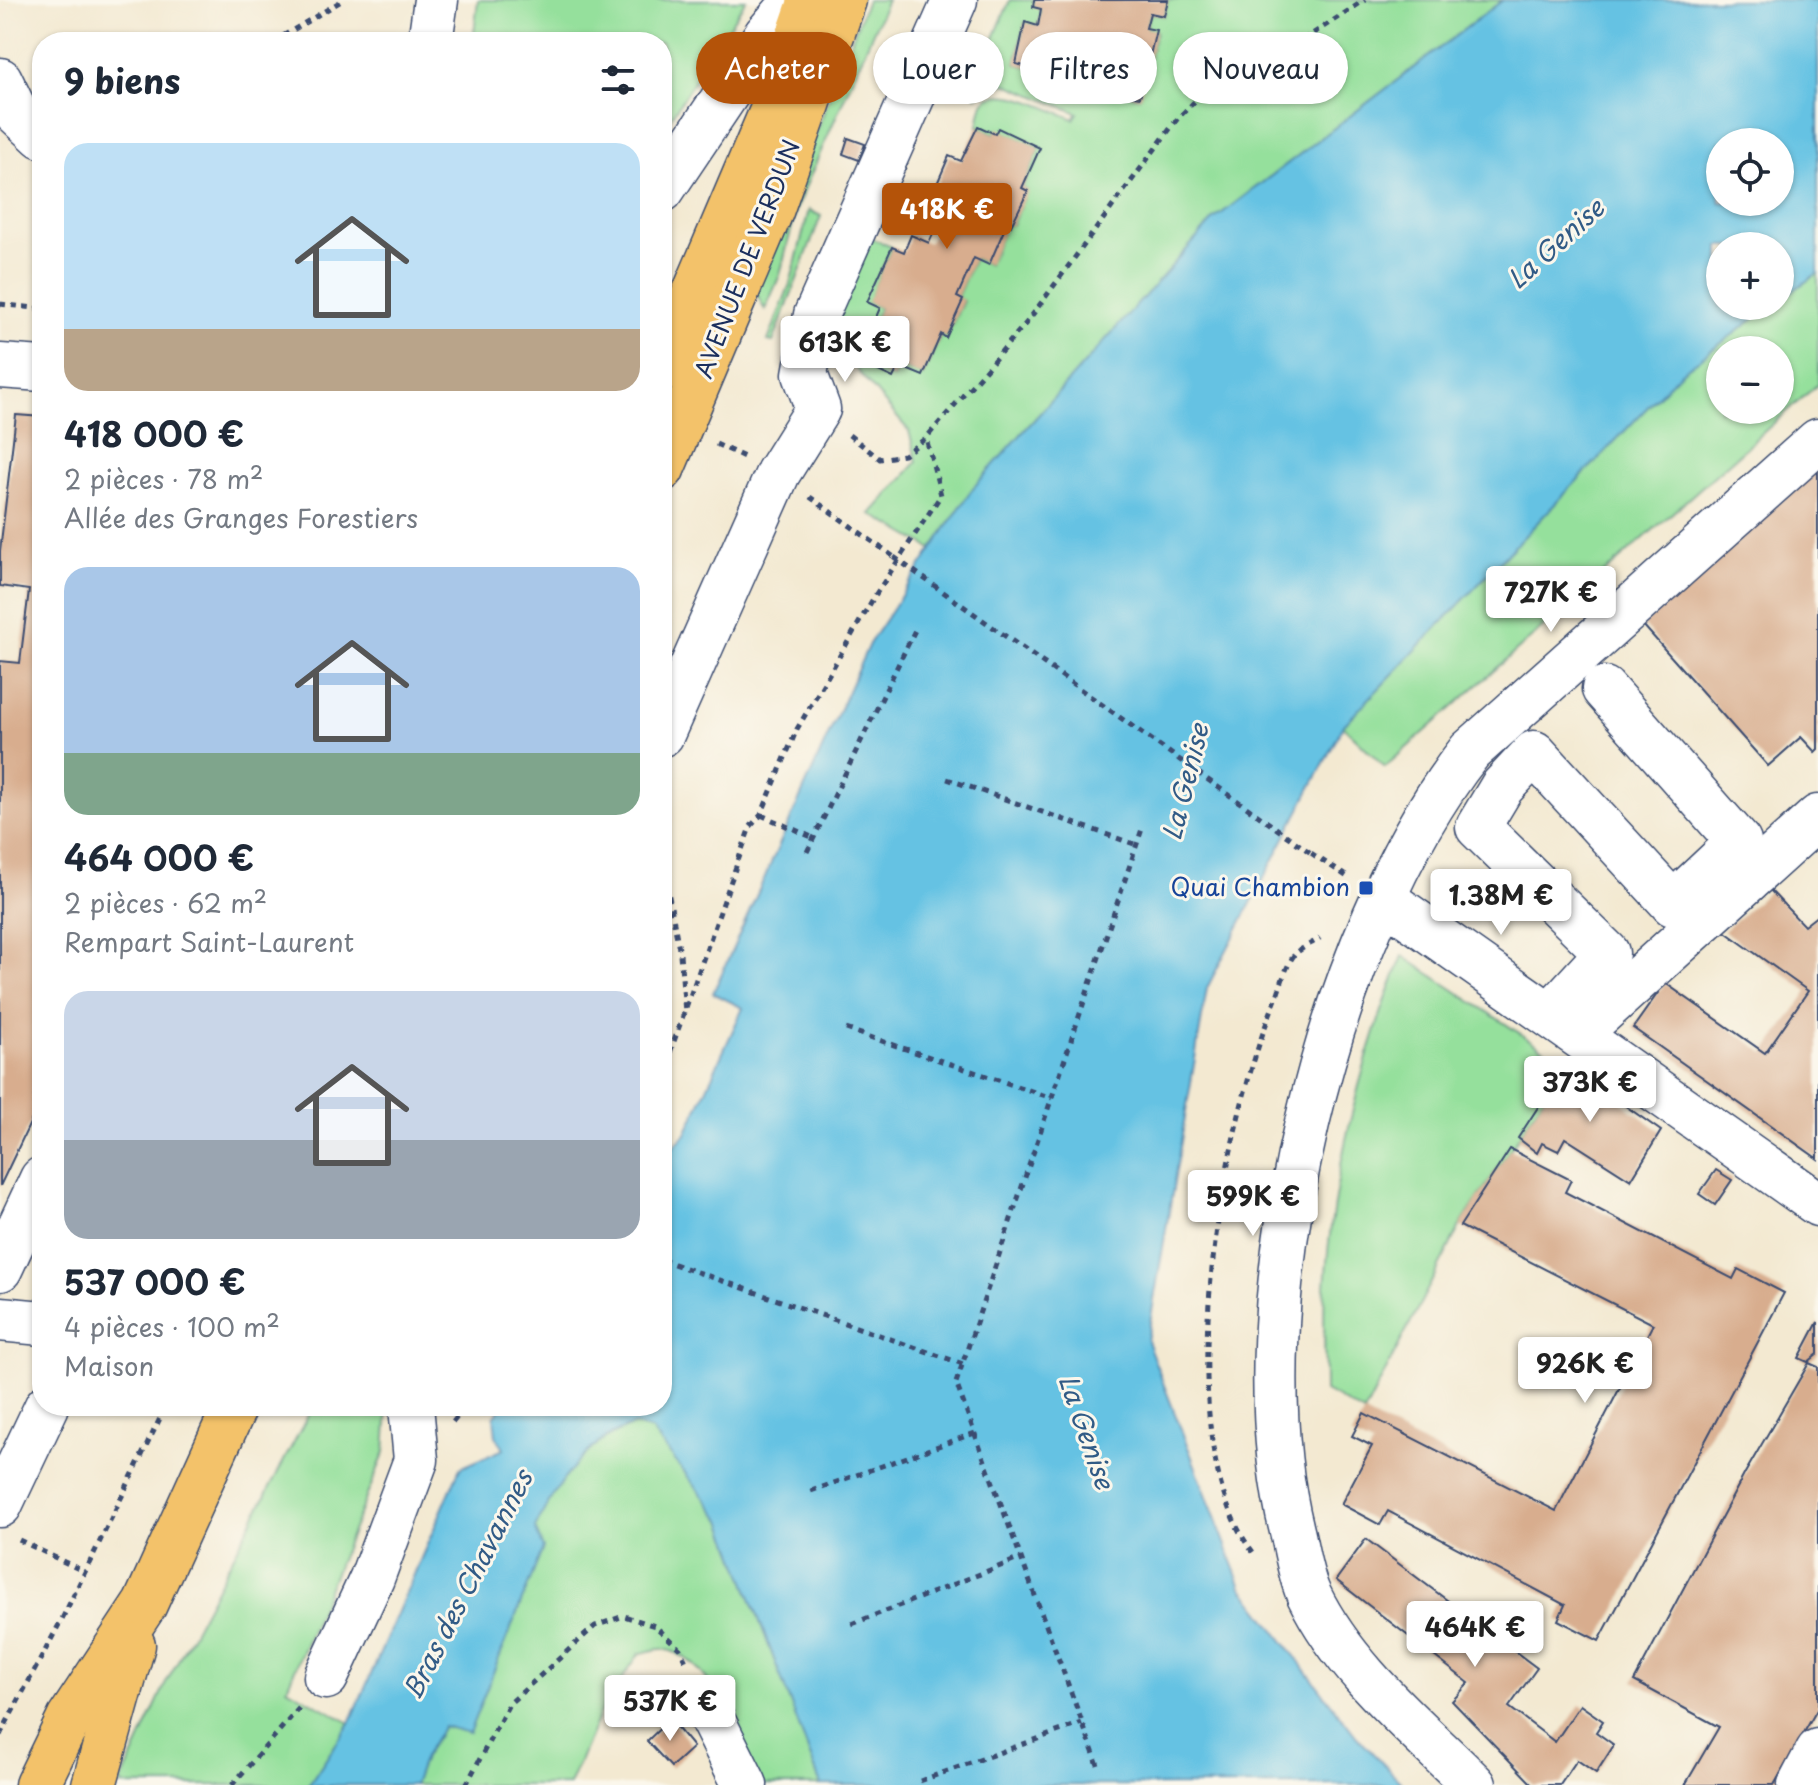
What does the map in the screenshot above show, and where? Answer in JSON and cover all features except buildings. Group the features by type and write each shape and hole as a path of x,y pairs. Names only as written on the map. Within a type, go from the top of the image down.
{"main road":[{"name":"AVENUE DE VERDUN","path":"672,346 777,99 811,0"},
{"name":"AVENUE DE VERDUN","path":"672,445 771,211 844,0"},
{"path":"94,1785 145,1604 230,1416"},
{"path":"37,1785 69,1719 145,1604"}],"street":[{"path":"431,32 436,0"},
{"path":"672,175 766,35 796,0"},
{"path":"672,712 778,473 818,409 805,374 816,315 955,0"},
{"path":"0,80 15,111 32,127"},
{"path":"0,366 32,368"},
{"path":"1474,1785 1352,1664 1308,1593 1283,1494 1275,1396 1277,1310 1297,1162 1364,896 1399,858 1435,795 1470,751 1818,441"},
{"path":"1565,1024 1607,953 1478,827 1502,787 1534,753 1673,904 1739,842 1604,689"},
{"path":"1565,1024 1818,817"},
{"path":"1364,896 1565,1024 1818,1204"},
{"path":"0,1269 32,1200"},
{"path":"0,1319 32,1322"},
{"path":"7,1521 44,1416"},
{"path":"326,1677 372,1578 416,1460 412,1416"},
{"path":"702,1699 745,1785"},
{"path":"1800,1785 1818,1751"}],"path":[{"path":"290,32 343,0"},
{"path":"818,409 880,459 904,455 926,438 1027,322 1178,118 1199,97 1235,72 1289,49 1365,0"},
{"path":"0,304 32,308"},
{"path":"672,1050 750,827 761,815 797,729 874,597 941,495 926,438"},
{"path":"809,496 1352,879 1364,896"},
{"path":"807,852 916,628"},
{"path":"947,779 1137,845"},
{"path":"761,815 814,838"},
{"path":"1098,1765 956,1383 1142,829"},
{"path":"672,912 680,954 685,1017"},
{"path":"846,1029 1052,1098"},
{"path":"672,1263 963,1364"},
{"path":"0,1735 3,1722 85,1572 161,1416"},
{"path":"811,1491 975,1433"},
{"path":"7,1521 85,1572"},
{"path":"852,1624 1021,1558"},
{"path":"466,1785 509,1704 595,1626 624,1616 655,1626 680,1649 702,1699"},
{"path":"232,1785 326,1677"},
{"path":"920,1781 1082,1723"}],"green space":[{"path":"478,0 746,0 725,32 696,32 696,78 672,115 672,32 474,32"},
{"path":"867,0 887,0 857,69 855,32"},
{"path":"1010,0 1034,0 1041,9 1038,26 1025,23 1023,32 1020,32 1016,64 1020,65 1020,89 1004,83 1004,32 996,32"},
{"path":"1168,0 1503,0 1213,220 973,488 932,549 871,514 917,462 909,431 845,356 820,377 861,234 892,247 868,302 880,308 857,361 893,378 899,366 923,376 941,334 946,337 963,301 957,297 974,258 989,265 1006,224 1012,225 1027,191 1022,188 1040,148 998,129 995,134 978,126 983,104 1004,104 1004,95 1020,98 1020,104 1038,104 1074,119 1078,113 1056,104 1157,104 1157,32 1146,28 1150,13 1164,16"},
{"path":"827,104 842,104 797,206 780,275 765,310 755,291"},
{"path":"809,210 821,216 773,342 768,341 790,284"},
{"path":"1818,273 1818,384 1794,405 1794,336 1731,336 1753,320 1794,320 1794,290"},
{"path":"1706,354 1706,424 1773,424 1385,767 1343,726 1680,373"},
{"path":"1403,956 1566,1064 1460,1226 1364,1413 1325,1391 1325,1287 1334,1203 1351,1118 1374,1035"},
{"path":"308,1416 387,1416 385,1452 287,1688 350,1723 309,1785 120,1785 165,1685"},
{"path":"635,1425 651,1429 722,1520 821,1785 756,1785 732,1725 711,1685 697,1668 681,1656 660,1649 639,1654 602,1708 569,1785 414,1785 424,1757 443,1726 469,1732 534,1529 552,1496 588,1452 618,1431"}],"water":[{"path":"1503,0 1818,0 1818,273 1794,290 1794,232 1706,232 1706,320 1753,320 1731,336 1706,336 1706,354 1680,373 1343,726 1207,988 1147,1341 1242,1587 1357,1737 1404,1785 821,1785 722,1520 651,1430 635,1425 618,1431 588,1452 563,1480 543,1512 535,1528 543,1548 469,1733 443,1726 424,1757 414,1785 309,1785 350,1723 460,1468 504,1449 496,1436 495,1416 672,1416 672,1147 686,1134 743,1008 713,993 869,644 973,488 1213,220"}],"place":[{"name":"Quai Chambion","path":"1366,888"}],"water label":[{"name":"La Genise","path":"1556,244"},
{"name":"La Genise","path":"1186,782"},
{"name":"La Genise","path":"1086,1432"},
{"name":"Bras des Chavannes","path":"468,1585"}]}
